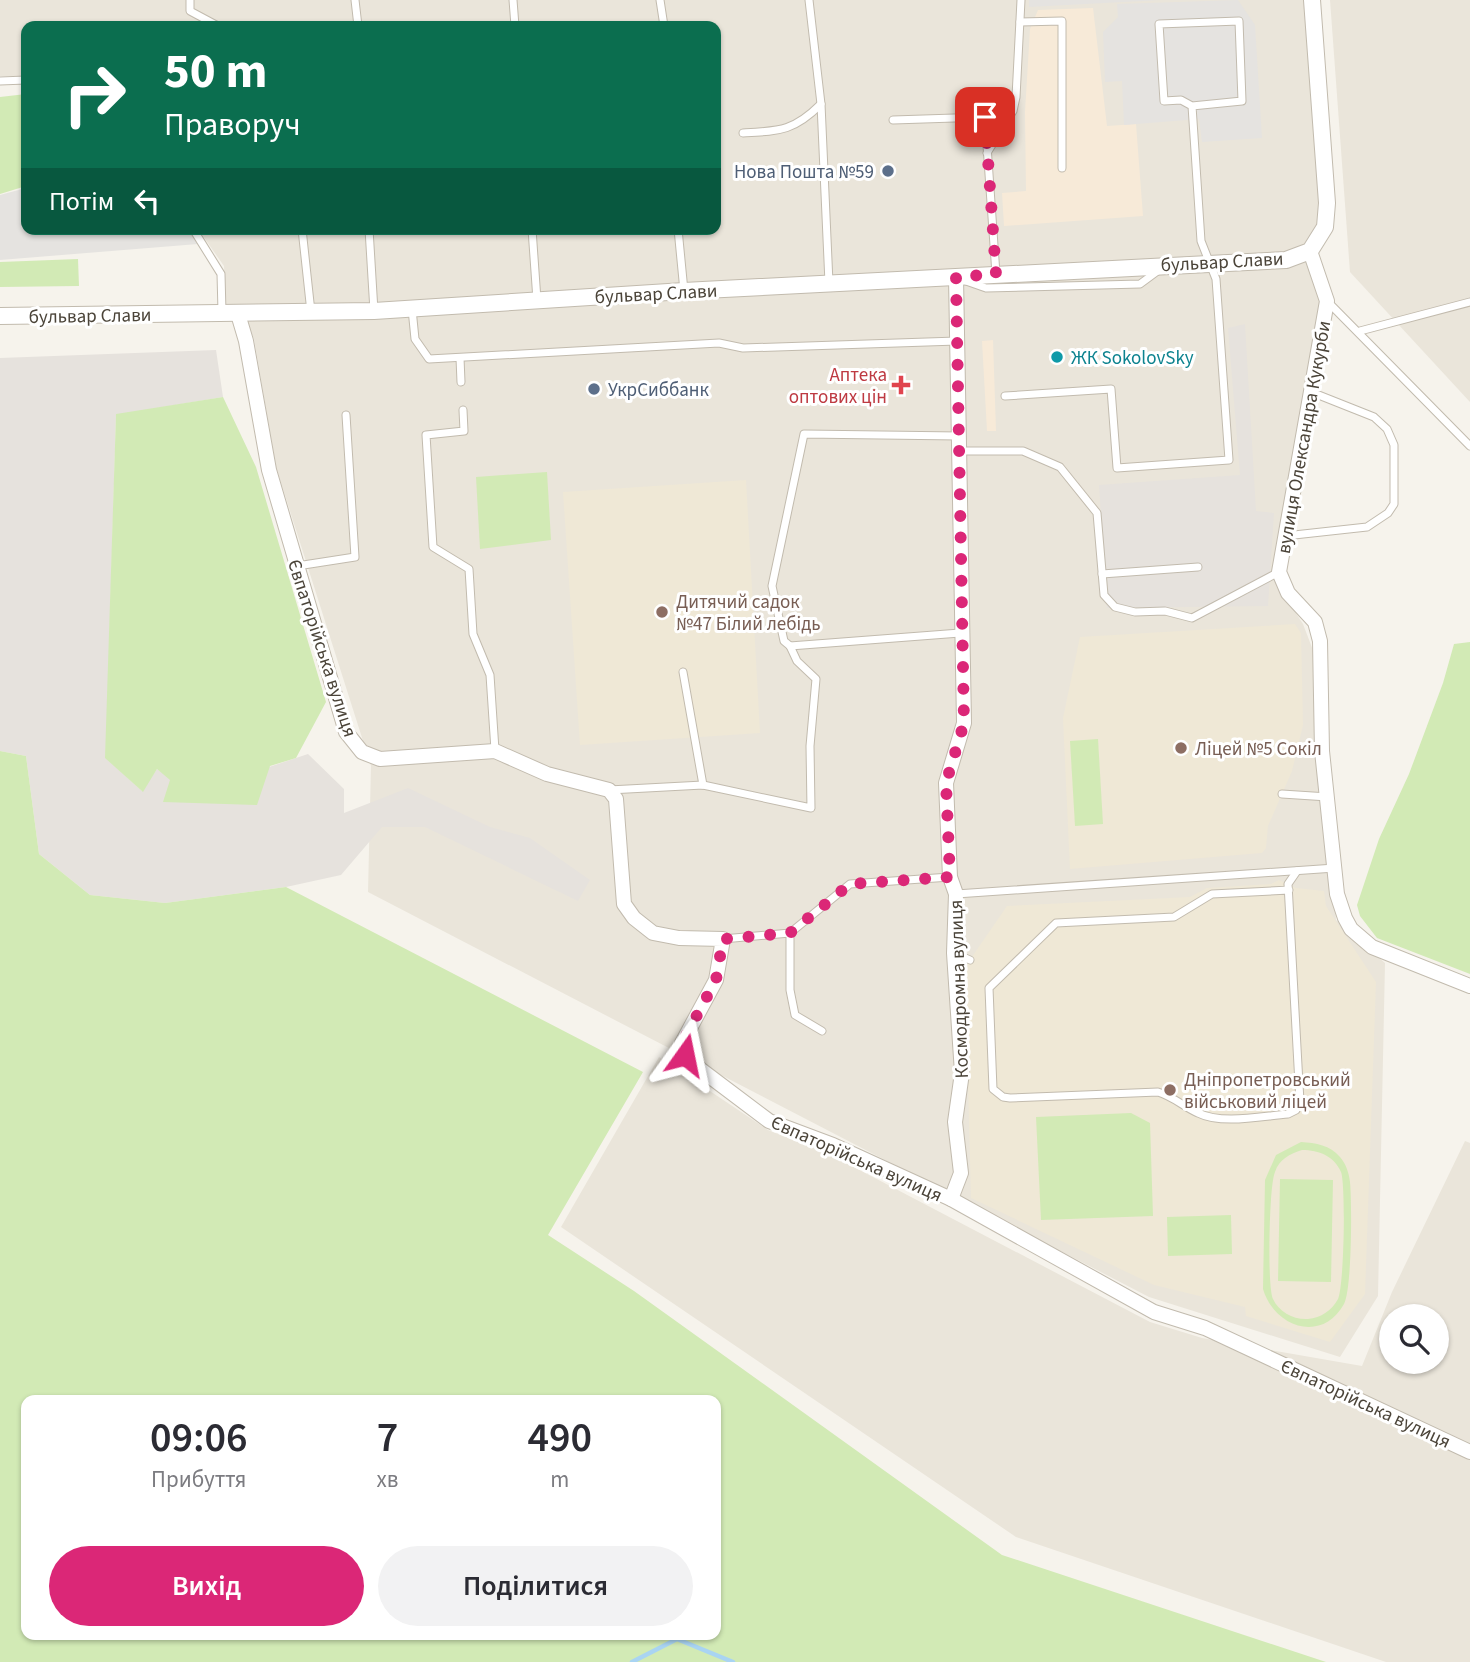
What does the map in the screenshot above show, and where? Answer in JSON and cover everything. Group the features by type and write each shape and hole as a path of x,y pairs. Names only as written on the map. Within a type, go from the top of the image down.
{"street":[{"path":"1310,251 1325,227 1327,203 1312,0"},
{"name":"бульвар Слави","path":"0,316 374,311 684,291 1286,260 1310,251"},
{"name":"вулиця Олександра Кукурби","path":"1310,251 1326,301 1279,572 1288,593 1315,622 1320,641 1322,751 1329,797 1337,894 1345,918 1360,938 1385,953 1470,986"},
{"name":"Космодромна вулиця","path":"951,1199 961,1173 955,1122 962,1073 954,953 956,894 950,877 946,783 964,723 960,633 960,444 956,277"},
{"name":"Євпаторійська вулиця","path":"230,314 246,341 269,470 346,732 353,745 380,759 495,751 547,774 609,790"},
{"path":"609,790 616,799 624,904 634,918 653,933 679,938 723,939"},
{"name":"Євпаторійська вулиця","path":"723,939 716,980 682,1043 685,1055 769,1121 833,1145 951,1199 1113,1286 1154,1312 1205,1328 1470,1452"}],"lane":[{"path":"190,0 190,11 209,21"},
{"path":"355,0 357,21"},
{"path":"513,0 515,21"},
{"path":"660,0 663,21"},
{"path":"809,0 821,104 829,283"},
{"path":"986,155 1014,104 1021,0"},
{"path":"1020,22 1062,21 1062,168"},
{"path":"1239,21 1242,101 1192,106 1181,100 1164,101 1159,23 1239,21"},
{"path":"0,81 21,80"},
{"path":"743,133 779,131 802,123 821,104"},
{"path":"1005,396 1111,389 1117,468 1229,460 1216,279 1201,241 1192,106"},
{"path":"893,120 985,117 996,274"},
{"path":"197,235 221,274 230,314"},
{"path":"303,235 311,313"},
{"path":"369,235 374,311"},
{"path":"532,235 537,300"},
{"path":"679,235 684,291"},
{"path":"956,277 986,288 1140,284 1167,265"},
{"path":"1326,301 1360,331 1470,446"},
{"path":"1360,331 1470,302"},
{"path":"412,309 415,338 429,359 719,343 743,348 957,341"},
{"path":"460,358 461,382"},
{"path":"1285,536 1367,527 1388,513 1394,504 1394,446 1387,429 1374,417 1310,392"},
{"path":"463,411 464,431 426,435 432,547 469,569 473,634 490,676 495,751"},
{"path":"297,566 355,557 346,415"},
{"path":"609,790 703,785 811,808 810,746 816,678 797,661 790,646 784,641 772,586 804,433 1023,451 1060,467 1097,513 1104,595 1115,607 1135,612 1165,611 1192,618 1279,572"},
{"path":"1102,574 1198,567"},
{"path":"790,646 960,633"},
{"path":"683,673 703,785"},
{"path":"1282,794 1329,797"},
{"path":"956,894 1335,868"},
{"path":"1289,890 1212,894 1174,917 1056,923 989,988 993,1090 1010,1098 1158,1092 1174,1097 1198,1114 1214,1118 1288,1114 1296,1110 1300,1102 1289,890 1288,884 1297,871"},
{"path":"723,939 790,933 850,884 950,877"},
{"path":"790,933 790,990 796,1015 822,1031"},
{"path":"954,953 970,960"}],"shaded area":[{"path":"0,0 1310,0 1321,227 1304,244 1320,300 1271,575 1303,624 1322,674 1336,920 1385,963 1378,1296 1340,1357 1149,1297 368,892 371,766 276,467 254,339 240,309 226,309 224,266 202,235 721,235 721,21 21,21 21,76 0,76"},
{"path":"1029,0 1161,0 1029,7"},
{"path":"1238,0 1255,25 1262,138 1202,142 1199,119 1124,125 1122,81 1105,82 1103,32 1118,17 1117,4"},
{"path":"1330,0 1470,0 1470,402 1350,272"},
{"path":"1093,8 1107,126 1136,124 1143,216 1004,226 1002,193 1026,191 1025,112 1030,29 1038,10"},
{"path":"21,189 21,235 191,235 198,244 0,260 0,195"},
{"path":"1245,324 1256,511 1274,513 1268,606 1107,608 1099,485 1240,475 1228,328"},
{"path":"993,340 996,431 987,431 982,341"},
{"path":"216,350 223,397 116,415 106,758 142,791 157,769 171,779 164,802 308,754 344,789 344,813 408,788 490,827 530,838 590,880 578,901 425,827 382,827 341,875 286,887 165,903 90,895 39,854 26,756 0,751 0,358"},
{"name":"Дитячий садок №47 Білий лебідь","path":"746,480 760,733 580,745 563,492"},
{"name":"Ліцей №5 Сокіл","path":"1295,624 1301,633 1303,725 1292,771 1268,826 1266,848 1262,853 1070,869 1063,718 1080,637"},
{"name":"Дніпропетровський військовий ліцей","path":"1279,880 1296,888 1324,891 1326,906 1376,982 1365,1294 1330,1342 1246,1316 1245,1307 1154,1285 971,1198 965,967 1007,906 1190,897 1207,888 1271,884"},
{"path":"659,1057 768,1130 829,1154 1150,1322 1202,1338 1362,1366 1379,1324 1379,1374 1449,1374 1449,1304 1387,1304 1465,1141 1470,1143 1470,1662 1386,1662 1016,1537 561,1227"}],"green space":[{"path":"21,95 21,188 0,194 0,97"},
{"path":"78,259 79,286 0,287 0,262"},
{"path":"223,397 256,467 326,702 296,758 270,766 257,805 163,802 170,780 157,769 143,792 105,758 116,414"},
{"path":"547,472 551,540 480,549 476,477"},
{"path":"1470,642 1470,974 1377,938 1360,916 1357,905 1379,839 1409,774 1443,683 1454,644"},
{"path":"1098,739 1103,824 1075,826 1070,741"},
{"path":"0,751 26,756 39,854 90,895 165,903 286,887 643,1072 548,1235 634,1291 1002,1555 1326,1662 0,1662"},
{"path":"1131,1113 1150,1123 1153,1216 1041,1220 1036,1117"},
{"path":"1301,1142 1322,1145 1340,1157 1349,1175 1351,1245 1347,1295 1335,1316 1324,1324 1312,1327 1299,1326 1277,1313 1263,1289 1265,1180 1276,1155","holes":["1308,1150 1330,1158 1341,1172 1344,1236 1338,1299 1333,1307 1322,1315 1303,1319 1292,1317 1273,1299 1269,1257 1270,1215 1277,1167 1289,1155"]},
{"path":"1280,1179 1333,1180 1331,1282 1278,1281"},
{"path":"1231,1215 1232,1254 1168,1256 1167,1217"}],"waterway":[{"path":"632,1662 675,1640"},
{"path":"679,1640 733,1662"}],"place":[{"name":"Нова Пошта №59","path":"888,171"},
{"name":"ЖК SokolovSky","path":"1057,357"},
{"name":"Аптека оптових цін","path":"901,385"},
{"name":"УкрСиббанк","path":"594,389"},
{"name":"Дитячий садок №47 Білий лебідь","path":"662,612"},
{"name":"Ліцей №5 Сокіл","path":"1181,748"},
{"name":"Дніпропетровський військовий ліцей","path":"1170,1090"}],"route":[{"path":"685,1055 682,1043 716,980 723,939 790,933 850,884 950,877 946,783 964,723 960,633 960,436 956,277 996,274 985,117"}]}
